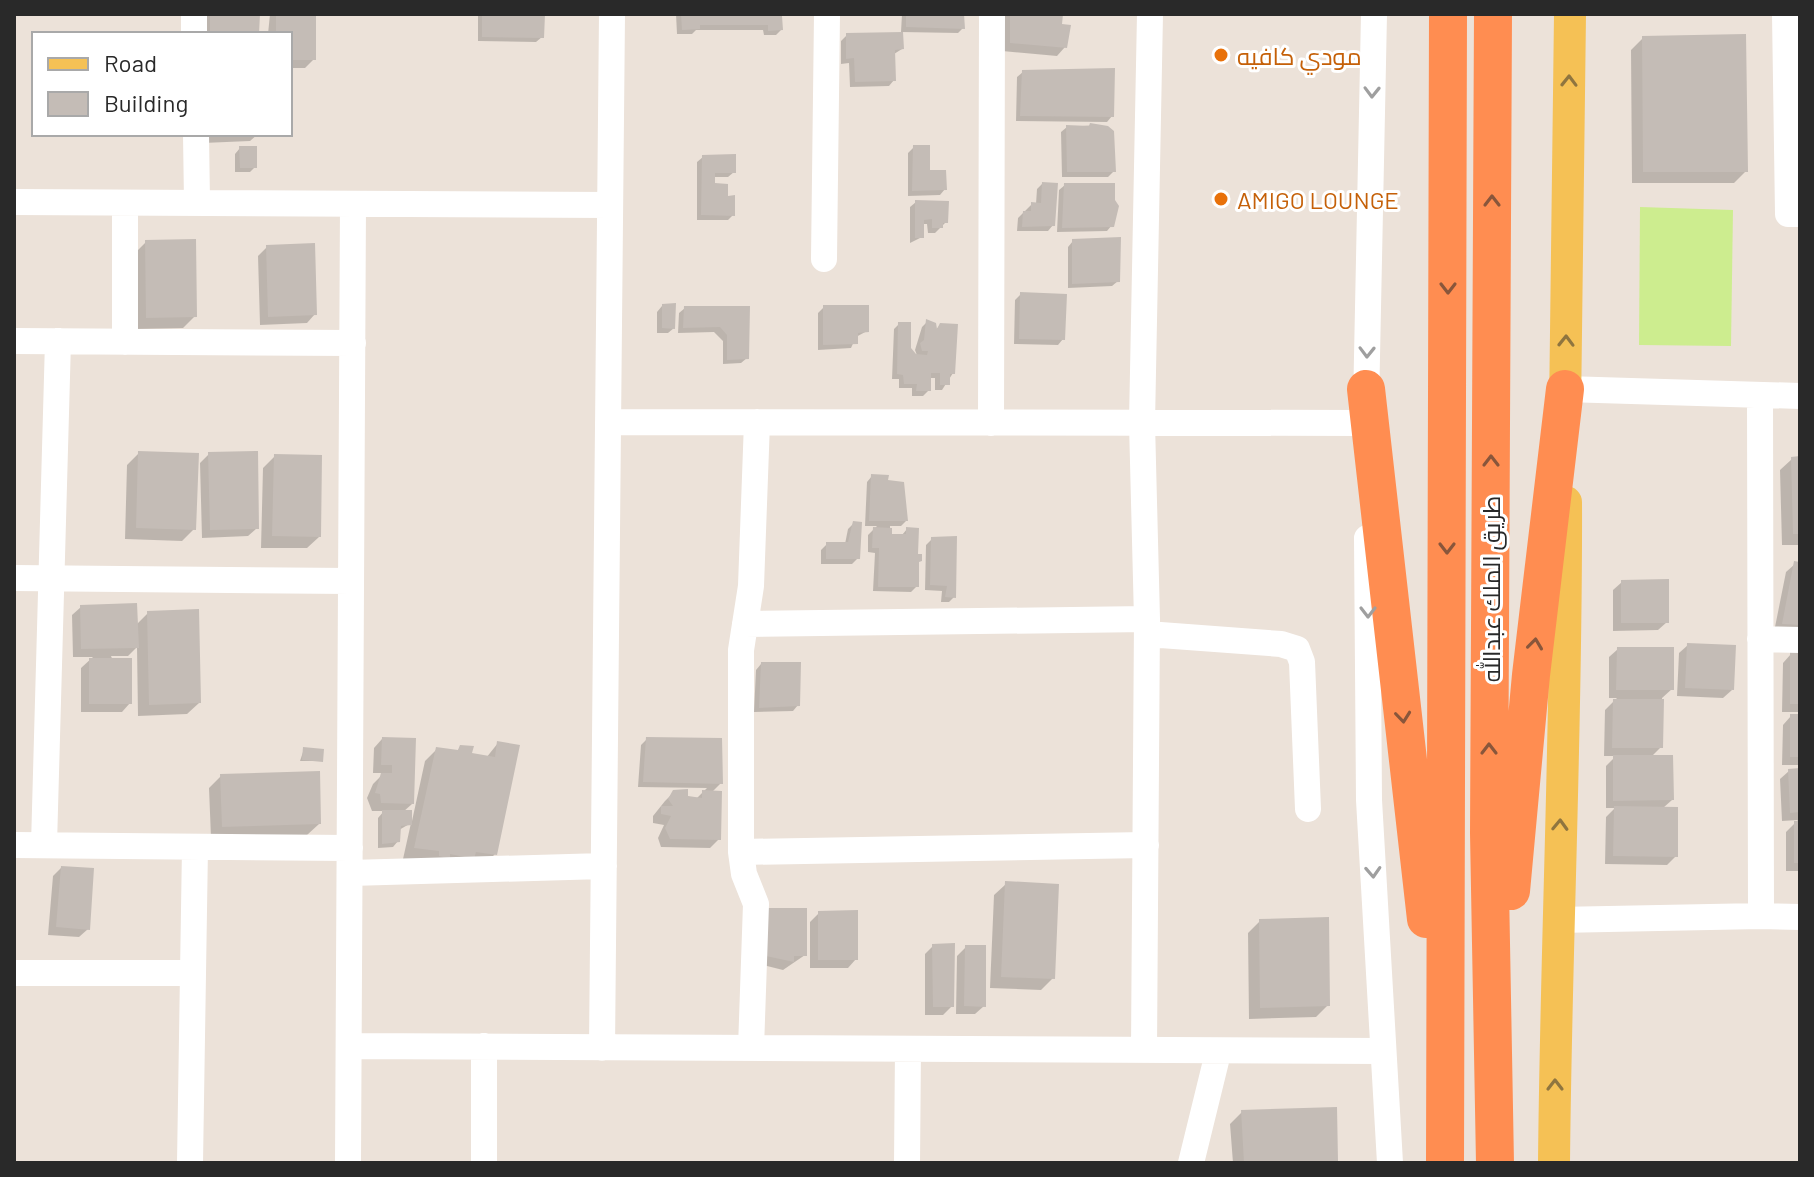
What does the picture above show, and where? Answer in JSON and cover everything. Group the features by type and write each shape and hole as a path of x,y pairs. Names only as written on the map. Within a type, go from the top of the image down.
{"highway":[{"name":"طريق الملك عبدالله","path":"1444,1163 1448,14"},
{"name":"طريق الملك عبدالله","path":"1493,14 1489,833 1495,1152"},
{"path":"1495,1152 1514,856 1565,389"},
{"path":"1366,406 1427,927 1444,1163"}],"main road":[{"path":"1554,1163 1557,920 1566,650 1565,389 1570,14"}],"street":[{"path":"602,1048 612,14"},
{"path":"824,259 827,14"},
{"path":"991,423 992,14"},
{"path":"1144,1050 1147,626 1142,423 1150,14"},
{"path":"1374,14 1366,406 1369,800 1390,1163"},
{"path":"1785,14 1788,214 1800,214"},
{"path":"196,136 197,202"},
{"path":"14,202 610,205"},
{"path":"125,203 125,342"},
{"path":"348,1163 353,204"},
{"path":"14,341 353,343"},
{"path":"44,845 58,341"},
{"path":"1565,389 1800,396"},
{"path":"1760,397 1761,916"},
{"path":"608,422 1142,423 1366,406"},
{"path":"751,1048 756,904 744,874 741,852 741,650 751,586 757,422"},
{"path":"14,578 351,581"},
{"path":"745,624 1147,626 1281,644 1297,649 1302,662 1308,809"},
{"path":"1760,639 1800,640"},
{"path":"14,845 195,847 350,861 604,866"},
{"path":"741,852 1146,845"},
{"path":"190,1163 195,847"},
{"path":"1557,920 1800,917"},
{"path":"14,973 192,973"},
{"path":"349,1046 1144,1050 1218,1053 1383,1051"},
{"path":"484,1046 484,1163"},
{"path":"907,1163 908,1049"},
{"path":"1191,1163 1218,1053"}],"green space":[{"path":"1640,207 1733,210 1731,346 1639,345"}],"building":[{"path":"210,14 260,14 259,32 210,32"},
{"path":"276,14 316,14 316,60 292,60 292,32 276,32"},
{"path":"482,14 545,14 544,38 482,37"},
{"path":"681,14 776,14 782,16 783,30 768,31 768,25 700,25 700,29 682,30"},
{"path":"906,14 964,14 965,29 906,27"},
{"path":"1010,14 1063,14 1062,24 1071,25 1067,48 1010,43"},
{"path":"903,32 904,49 895,50 896,81 855,82 854,58 846,59 846,33"},
{"path":"1746,34 1748,172 1643,172 1642,36"},
{"path":"1115,68 1114,117 1020,116 1022,70"},
{"path":"1090,123 1108,126 1114,131 1116,172 1067,172 1066,125 1089,126"},
{"path":"913,145 930,145 930,170 946,170 947,190 912,191"},
{"path":"239,146 257,146 257,168 240,168"},
{"path":"736,154 736,173 715,173 715,183 728,184 728,196 735,195 735,216 701,215 702,155"},
{"path":"1042,182 1058,183 1055,226 1022,227 1023,211 1031,211 1031,202 1041,203"},
{"path":"1064,183 1115,183 1115,200 1119,206 1114,227 1062,228"},
{"path":"915,200 949,201 948,223 943,223 943,228 932,228 932,219 924,220 924,238 915,238"},
{"path":"1121,237 1120,282 1072,284 1072,239"},
{"path":"196,239 197,317 146,318 145,240"},
{"path":"315,243 317,315 268,317 266,245"},
{"path":"1020,292 1067,294 1065,340 1019,339"},
{"path":"676,303 675,329 662,328 662,304"},
{"path":"823,305 869,305 869,332 858,333 858,344 823,345"},
{"path":"684,306 750,306 749,359 727,360 727,335 720,327 683,328"},
{"path":"926,319 936,323 937,329 940,323 958,324 955,374 950,374 950,385 940,385 940,373 931,373 931,391 916,391 917,384 904,384 903,375 897,374 898,322 911,322 911,348 916,354 927,355 928,351 922,351 920,343 924,340"},
{"path":"138,451 199,453 196,530 136,528"},
{"path":"258,451 259,529 210,530 208,452"},
{"path":"274,454 322,455 321,537 272,536"},
{"path":"1800,456 1800,534 1793,534 1791,457"},
{"path":"871,474 889,475 888,480 904,482 908,521 869,521"},
{"path":"853,521 862,522 860,559 826,559 826,542 848,542"},
{"path":"873,527 892,528 892,534 906,534 906,527 919,528 918,554 922,554 922,561 919,562 919,587 878,587 879,548 872,548"},
{"path":"957,536 956,598 945,597 947,586 930,585 931,537"},
{"path":"1794,561 1800,562 1800,625 1782,624"},
{"path":"1669,579 1669,623 1621,623 1621,580"},
{"path":"137,603 139,648 81,649 80,605"},
{"path":"199,609 201,703 149,705 147,611"},
{"path":"1687,643 1736,645 1734,690 1685,688"},
{"path":"1617,647 1674,647 1674,690 1616,690"},
{"path":"1790,652 1800,652 1800,704 1790,704"},
{"path":"89,658 132,658 132,704 89,704"},
{"path":"761,662 801,662 800,706 759,708"},
{"path":"1613,699 1664,699 1663,748 1612,748"},
{"path":"1790,714 1800,714 1800,757 1790,757"},
{"path":"382,737 416,738 414,804 381,803 380,794 375,793 381,773 392,773 392,765 381,765"},
{"path":"646,737 722,738 723,784 643,782"},
{"path":"497,741 520,745 497,855 476,852 474,859 450,854 450,859 439,856 439,851 414,848 436,747 458,750 460,745 474,746 472,753 495,757"},
{"path":"303,747 324,749 323,762 302,760"},
{"path":"1613,755 1673,755 1674,800 1613,801"},
{"path":"1800,768 1800,812 1790,813 1788,769"},
{"path":"320,771 321,824 222,827 220,774"},
{"path":"688,789 688,796 702,798 702,790 722,791 721,840 670,839 665,828 671,816 661,814 661,806 673,806 668,799 673,790"},
{"path":"1614,806 1678,807 1678,857 1613,856"},
{"path":"382,810 412,810 412,825 401,826 400,842 382,844"},
{"path":"1794,821 1800,821 1800,863 1794,863"},
{"path":"61,866 94,868 90,930 56,927"},
{"path":"1005,881 1059,884 1055,979 1001,977"},
{"path":"767,908 807,908 807,956 794,956 794,962 766,956"},
{"path":"858,910 858,960 818,960 818,911"},
{"path":"1329,917 1330,1006 1260,1008 1259,919"},
{"path":"955,943 954,1007 933,1007 932,944"},
{"path":"965,945 986,945 986,1007 964,1006"},
{"path":"1337,1107 1338,1161 1244,1163 1241,1110"}],"place":[{"name":"مودي كافيه","path":"1221,55"},
{"name":"AMIGO LOUNGE","path":"1221,199"}]}
